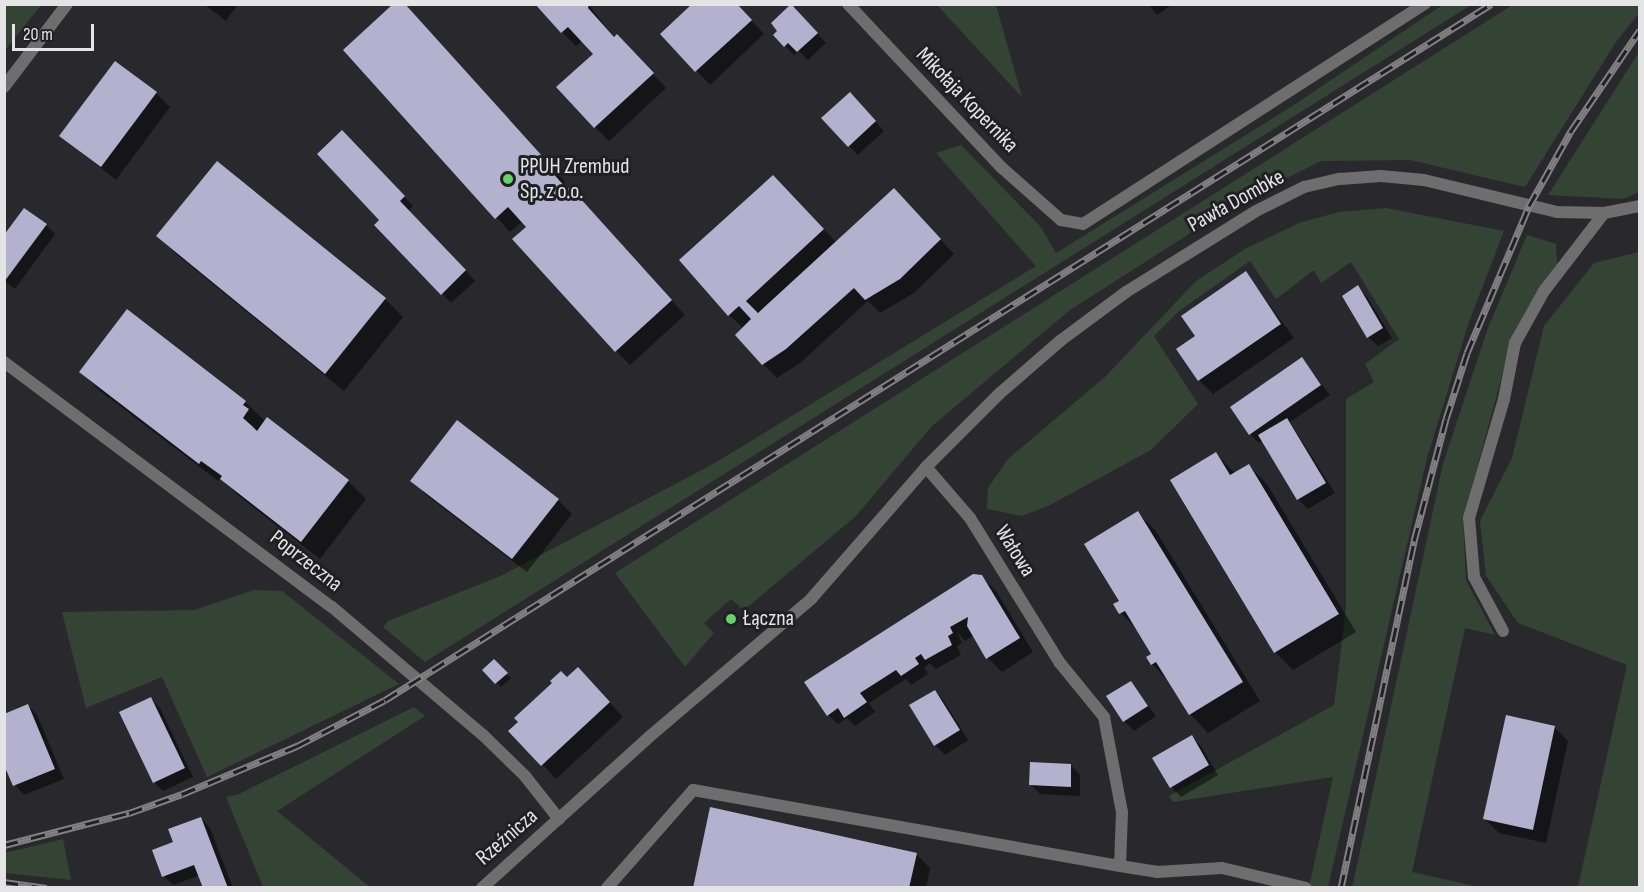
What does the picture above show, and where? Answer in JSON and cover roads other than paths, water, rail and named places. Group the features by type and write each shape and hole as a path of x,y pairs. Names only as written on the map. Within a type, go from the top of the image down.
{"street":[{"path":"4,87 67,4"},
{"name":"Mikołaja Kopernika","path":"848,4 1001,167 1061,220 1083,224 1425,4"},
{"name":"Pawła Dombke","path":"926,467 999,394 1060,341 1126,292 1256,211 1304,187 1350,178 1382,177 1424,180 1557,212 1604,213 1640,206"},
{"path":"1503,631 1474,577 1469,518 1504,399 1515,344 1544,291 1604,213"},
{"name":"Poprzeczna","path":"4,362 324,600 483,735 525,776 559,819"},
{"path":"559,819 649,737 811,599 926,467"},
{"name":"Wałowa","path":"926,467 970,518 1060,663 1104,717 1122,812 1120,866"},
{"path":"607,888 693,790 1157,872 1222,868 1306,888"},
{"name":"Rzeźnicza","path":"484,887 559,819"}],"railway":[{"path":"4,845 129,813 182,794 297,746 385,700 1491,4"},
{"path":"1341,888 1414,541 1446,419 1467,353 1529,206 1571,131 1640,30"},
{"path":"4,882 47,888"}],"place":[{"name":"PPUH Zrembud Sp. z o.o.","path":"508,179"},
{"name":"Łączna","path":"731,619"}]}
